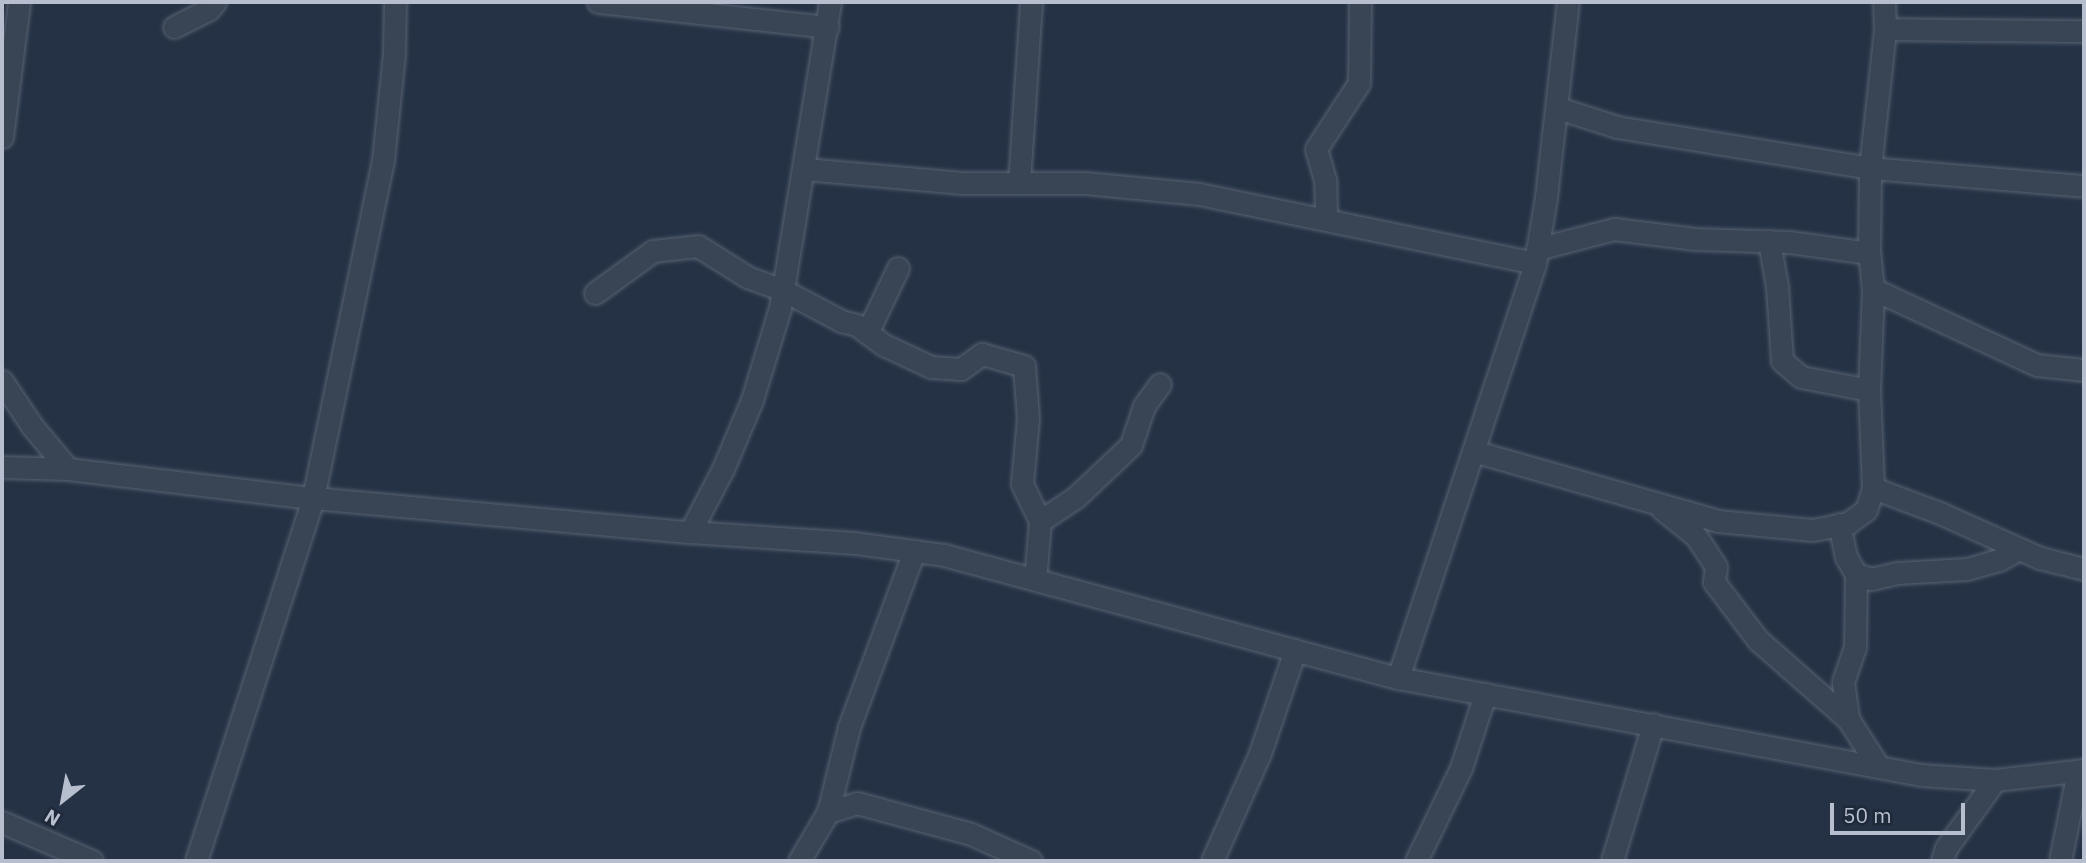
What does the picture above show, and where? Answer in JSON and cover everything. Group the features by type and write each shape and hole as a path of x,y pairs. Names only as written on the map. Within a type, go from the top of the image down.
{"street":[{"path":"2,136 19,2"},
{"path":"174,27 209,9 215,2"},
{"path":"196,861 313,498 383,160 394,53 395,2"},
{"path":"598,2 828,27"},
{"path":"690,532 723,469 752,400 783,290 805,169 830,2"},
{"path":"1019,183 1031,2"},
{"path":"1326,219 1325,180 1316,149 1359,83 1360,2"},
{"path":"1398,678 1536,256 1557,113 1568,2"},
{"path":"1473,451 1718,521 1813,530 1847,523 1866,510 1873,488 1869,390 1873,289 1869,253 1870,168 1885,29 1884,2"},
{"path":"1885,29 2084,31"},
{"path":"1557,113 1564,110 1617,127 1870,168 2084,186"},
{"path":"805,169 961,183 1085,183 1199,194 1536,256 1614,229 1695,239 1769,241 1869,253"},
{"path":"1769,241 1777,287 1782,360 1801,377 1869,390"},
{"path":"595,293 653,251 698,246 747,277 783,290 867,333 884,345 931,367 961,369 982,354 1024,366 1028,418 1022,484 1040,520 1035,580"},
{"path":"867,333 898,268"},
{"path":"1873,289 2037,365 2084,370"},
{"path":"2,381 32,426 68,469"},
{"path":"1040,520 1076,497 1131,445 1144,406 1160,384"},
{"path":"2,467 68,469 313,498 690,532 855,542 944,555 1398,678 1921,775 1995,780 2081,770 2060,861"},
{"path":"1873,488 2040,558 2084,569"},
{"path":"1655,503 1696,536 1716,567 1714,582 1758,640 1848,719 1878,766"},
{"path":"1839,524 1846,557 1856,574 1854,647 1843,682 1848,719"},
{"path":"1856,574 1871,579 1897,573 1967,569 1999,560 2019,549"},
{"path":"799,861 828,811 849,727 914,551"},
{"path":"1212,861 1260,753 1295,650"},
{"path":"1416,861 1461,768 1485,694"},
{"path":"1612,861 1653,724"},
{"path":"1942,861 1946,848 1995,780"},
{"path":"828,811 858,803 971,834 1031,861"},
{"path":"2,822 92,861"}]}
